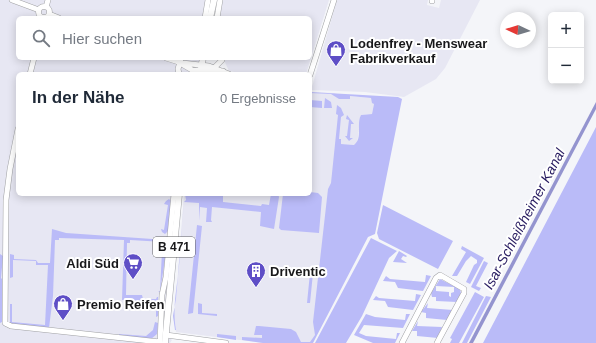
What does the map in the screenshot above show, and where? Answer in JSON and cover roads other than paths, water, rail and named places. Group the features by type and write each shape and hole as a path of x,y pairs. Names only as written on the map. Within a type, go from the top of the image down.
{"main road":[{"path":"210,16 214,0"},
{"path":"201,70 203,60"},
{"name":"B 471","path":"162,343 166,335 179,196"}],"street":[{"path":"12,0 39,10"},
{"path":"46,7 48,0"},
{"path":"205,16 208,0"},
{"path":"217,16 220,0"},
{"path":"311,72 334,0"},
{"path":"39,10 46,7"},
{"path":"46,7 49,9 49,14"},
{"path":"39,10 40,16"},
{"path":"49,14 54,16"},
{"path":"30,72 34,60"},
{"path":"179,72 180,60 201,70 222,71"},
{"path":"201,70 215,67 220,60"},
{"path":"221,60 224,66 222,71"},
{"path":"215,67 222,71"},
{"path":"16,139 10,169 5,218 4,321 7,325 162,343 162,295 166,277 174,196"},
{"path":"402,343 438,275 440,275 464,288 464,293 437,343"},
{"path":"166,335 208,342 226,343"}],"place":[{"name":"Lodenfrey - Menswear Fabrikverkauf","path":"336,67"},
{"name":"Aldi Süd","path":"133,280"},
{"name":"Driventic","path":"256,288"},
{"name":"Premio Reifen","path":"63,321"}],"water label":[{"name":"Isar-Schleißheimer Kanal","path":"524,219"}]}
